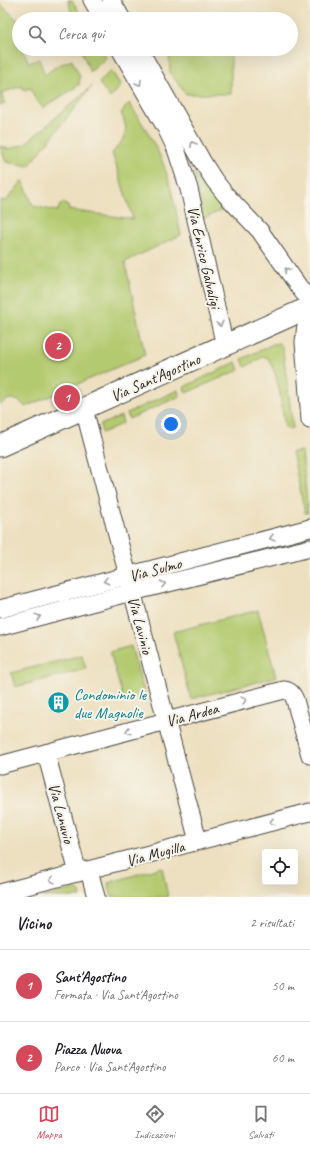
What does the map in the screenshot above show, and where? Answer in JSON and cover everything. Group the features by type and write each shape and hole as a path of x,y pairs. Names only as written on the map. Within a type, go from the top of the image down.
{"main road":[{"name":"Via Sant'Agostino","path":"0,446 310,308"}],"street":[{"path":"92,0 99,12"},
{"name":"Via Enrico Galvaligi","path":"124,56 166,128 176,149 189,189 225,346"},
{"name":"Via Enrico Galvaligi","path":"143,56 214,180 225,194 260,231 310,301"},
{"path":"182,169 202,161"},
{"path":"310,314 306,324 304,342 310,420"},
{"name":"Via Lavinio","path":"84,409 198,841"},
{"name":"Via Sulmo","path":"0,627 130,584 310,528"},
{"name":"Via Sulmo","path":"0,608 310,548"},
{"name":"Via Ardea","path":"0,766 284,690 288,690 293,695 295,700 308,737 310,755"},
{"name":"Via Lanuvio","path":"46,753 83,872 96,897"},
{"name":"Via Mugilla","path":"0,893 310,812"}],"green space":[{"path":"68,0 72,0 79,12 71,12"},
{"path":"0,4 12,15 12,56 26,56 29,63 39,59 45,75 56,66 72,60 80,77 79,85 43,108 34,97 31,88 23,90 22,86 1,93 5,104 0,105"},
{"path":"84,56 105,56 106,58 90,72"},
{"path":"169,56 231,56 231,94 186,94 170,73"},
{"path":"111,70 121,86 110,98 99,83"},
{"path":"92,86 29,166 6,162 0,146 9,149 25,144"},
{"path":"129,103 149,134 167,173 181,235 125,262 145,355 25,407 20,402 13,399 6,401 0,406 0,200 6,201 23,180 33,206 57,211 63,203 68,206 69,210 133,219 112,153 125,135 126,130 121,113"},
{"path":"194,172 208,190 226,208 203,219"},
{"path":"279,343 283,350 293,428 288,429 285,427 274,369 270,362 266,357 263,357 245,367 242,359 273,344"},
{"path":"236,362 239,370 186,393 184,387"},
{"path":"178,390 180,396 129,419 127,413"},
{"path":"121,416 123,423 102,433 100,425"},
{"path":"302,451 308,513 305,513 292,452"},
{"path":"258,610 276,677 191,699 173,632"},
{"path":"131,646 145,695 124,701 110,652"},
{"path":"82,655 86,669 15,687 11,673"},
{"path":"162,867 168,897 112,897 108,883"},
{"path":"75,889 80,892 81,897 42,897"}],"place":[{"name":"Piazza Nuova","path":"58,346"},
{"name":"Sant'Agostino","path":"67,398"},
{"name":"Condominio le due Magnolie","path":"59,703"}]}
